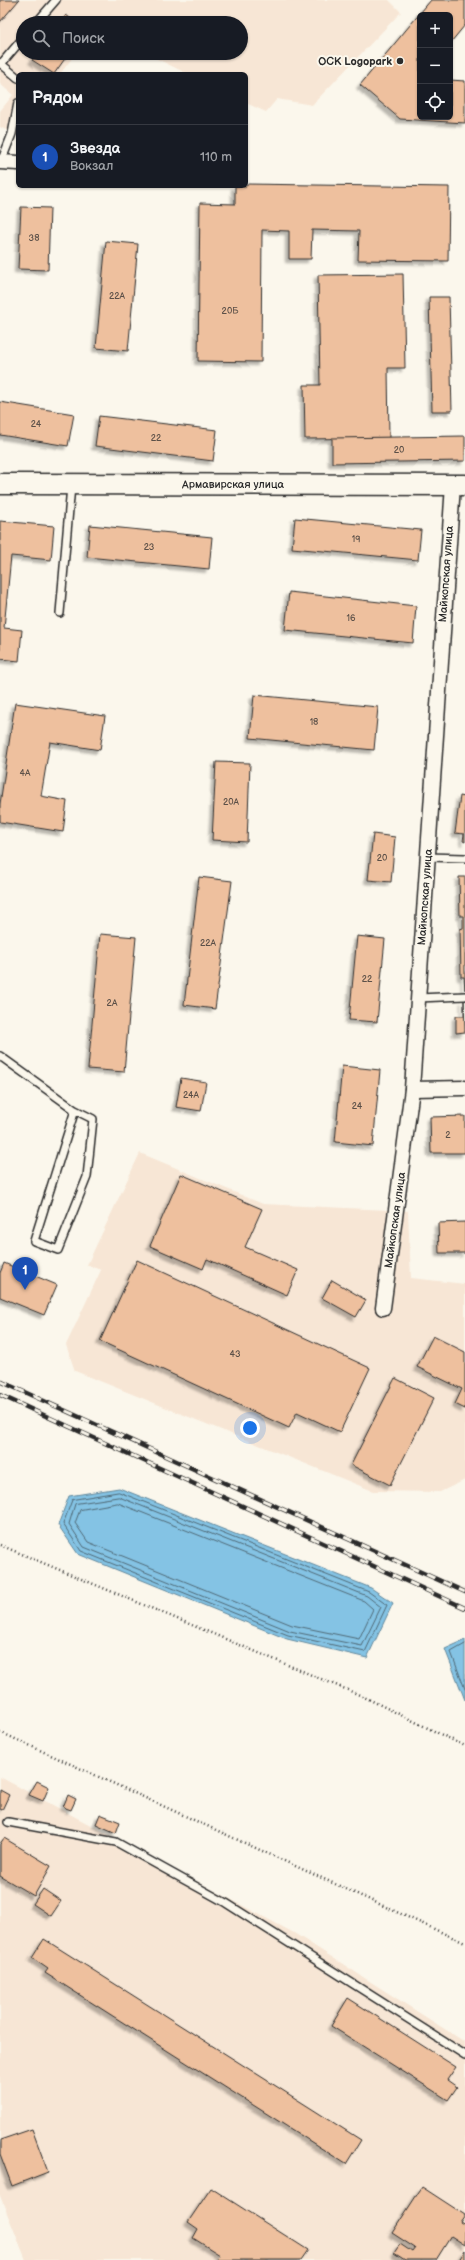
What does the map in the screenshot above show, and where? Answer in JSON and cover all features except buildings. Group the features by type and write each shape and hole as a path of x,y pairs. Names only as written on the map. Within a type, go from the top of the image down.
{"main road":[{"name":"Армавирская улица","path":"0,484 459,485"}],"street":[{"path":"0,165 16,163"},
{"name":"Майкопская улица","path":"383,1308 412,1089 427,857 459,485"},
{"path":"412,1089 465,1088"}],"lane":[{"path":"42,16 56,0"},
{"path":"16,46 1,63 16,76"},
{"path":"0,165 12,134 16,113"},
{"path":"60,613 72,484"},
{"path":"427,857 465,858"},
{"path":"418,998 465,996"},
{"path":"0,1056 75,1110 93,1119 87,1177 58,1250 34,1241 75,1110"},
{"path":"8,1822 116,1842 226,1903 465,2055"}],"path":[{"path":"0,1545 362,1696 465,1746"},
{"path":"0,1732 465,1943"}],"shaded area":[{"path":"0,0 389,0 401,12 312,105 277,99 266,112 248,104 248,72 184,72 159,60 248,60 248,16 16,16 16,60 71,60 62,72 16,72 16,135 0,127 0,111 13,95 0,84"},
{"path":"140,1153 263,1204 408,1211 411,1278 465,1284 465,1480 440,1492 373,1491 75,1371 66,1345 101,1270 87,1265"},
{"path":"0,1777 294,1933 465,2042 465,2260 26,2260 0,2196"}],"water":[{"path":"119,1488 371,1588 393,1603 367,1658 287,1639 78,1554 58,1525 69,1496"},
{"path":"465,1640 465,1700 445,1649"}],"railway":[{"path":"0,1381 465,1592"},
{"path":"0,1395 465,1608"}],"place":[{"name":"ОСК Logopark","path":"400,61"},
{"name":"Звезда","path":"25,1290"}]}
